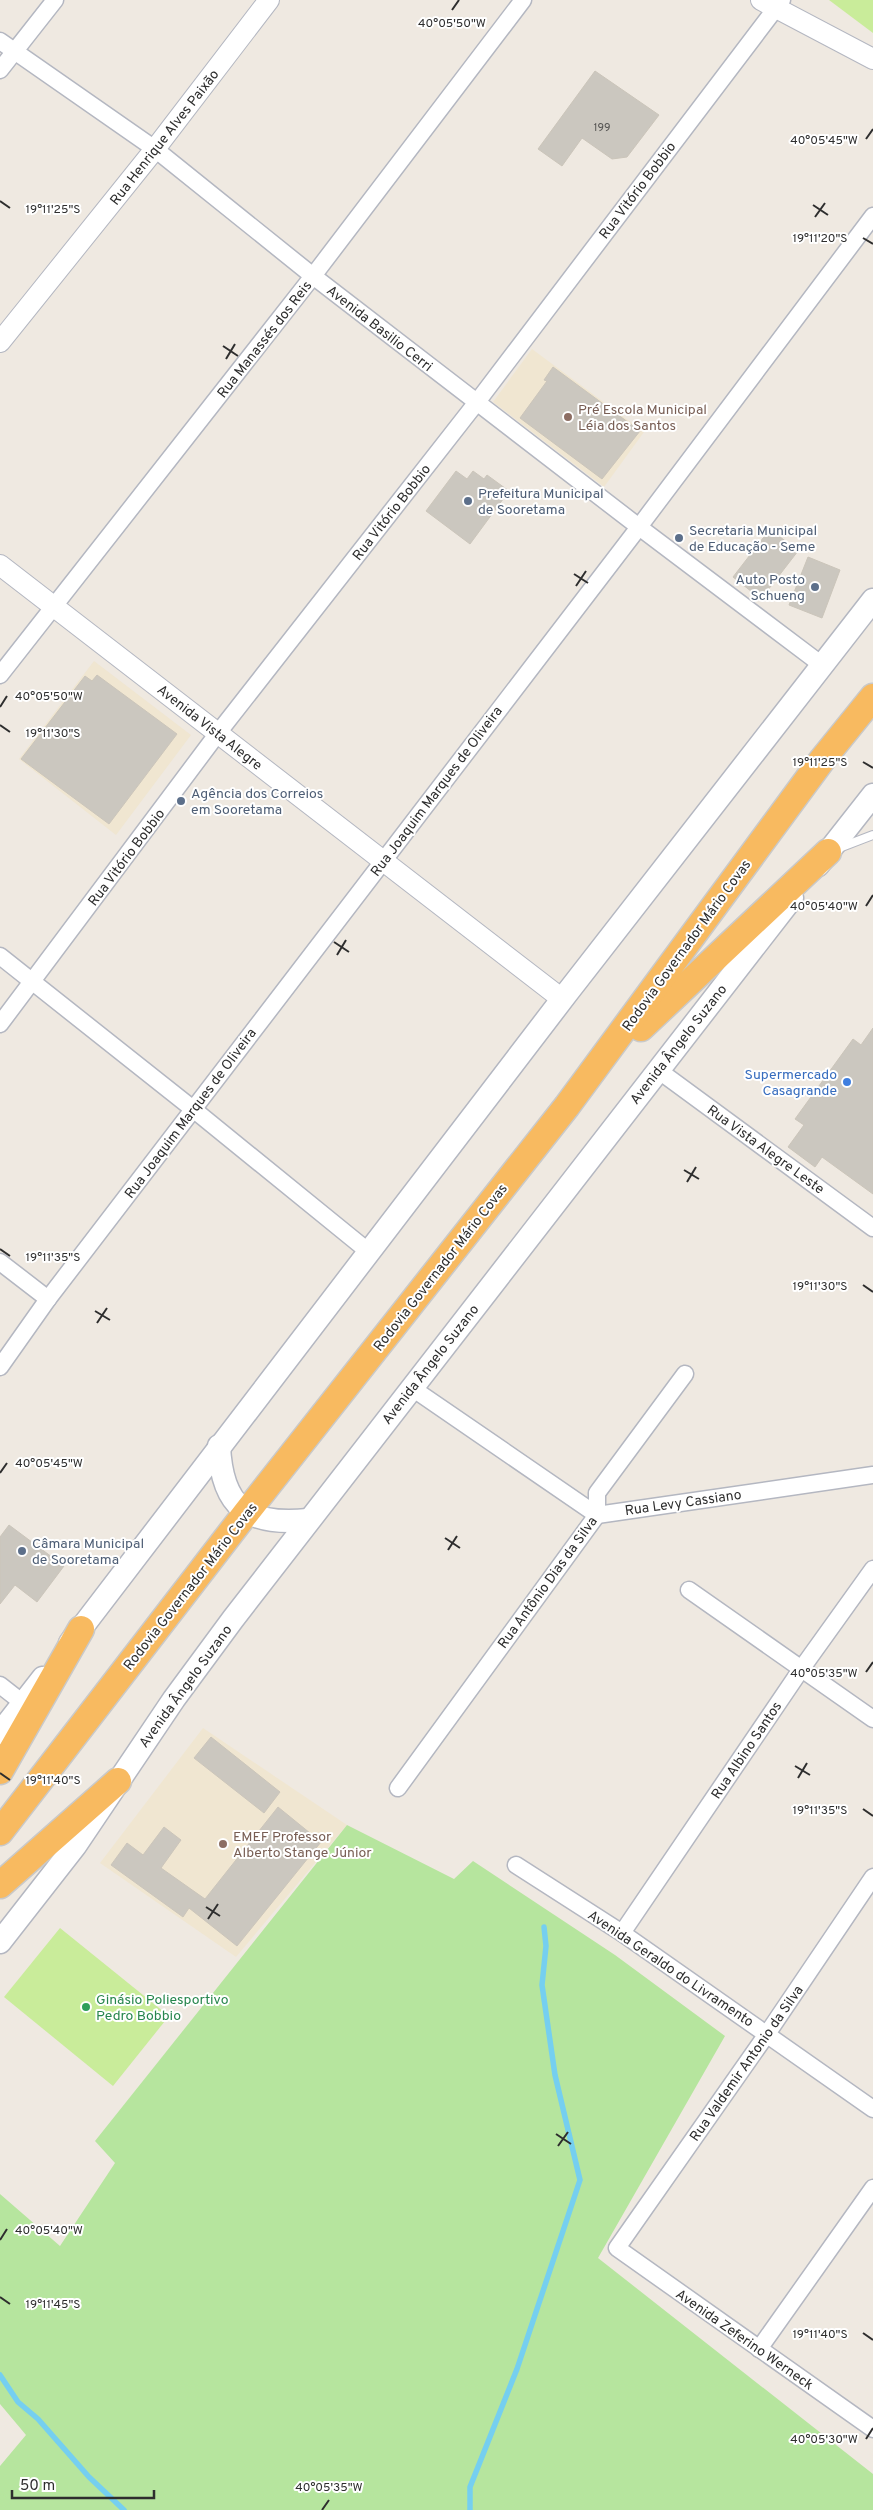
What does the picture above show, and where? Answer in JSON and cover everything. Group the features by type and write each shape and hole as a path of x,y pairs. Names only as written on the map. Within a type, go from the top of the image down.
{"highway":[{"name":"Rodovia Governador Mário Covas","path":"0,1832 246,1513 567,1106 822,760 873,697"},
{"path":"567,1106 656,1012 828,852"},
{"path":"0,1770 82,1629"},
{"path":"0,1886 118,1781"}],"main road":[{"path":"0,1733 82,1629 219,1446 562,999 873,600"},
{"name":"Avenida Ângelo Suzano","path":"0,1942 75,1846 174,1698 308,1520 873,795"},
{"path":"219,1446 220,1471 230,1494 246,1513 273,1521 308,1520"}],"street":[{"path":"0,70 55,0"},
{"name":"Rua Henrique Alves Paixão","path":"0,342 156,149 269,0"},
{"name":"Rua Manassés dos Reis","path":"0,674 313,276 523,0"},
{"path":"773,3 873,59"},
{"name":"Rua Vitório Bobbio","path":"0,1024 218,733 477,402 773,3"},
{"name":"Avenida Basilio Cerri","path":"0,41 156,149 313,276 822,665"},
{"name":"Rua Joaquim Marques de Oliveira","path":"0,1367 48,1299 639,527 873,216"},
{"name":"Avenida Vista Alegre","path":"0,565 382,862 562,999"},
{"path":"0,956 369,1252"},
{"name":"Rua Vista Alegre Leste","path":"658,1070 873,1228"},
{"path":"0,1262 48,1299"},
{"name":"Rua Antônio Dias da Silva","path":"398,1788 598,1515 597,1493 685,1374"},
{"path":"412,1388 598,1515"},
{"name":"Rua Levy Cassiano","path":"598,1515 873,1475"},
{"name":"Rua Albino Santos","path":"622,1933 802,1668 873,1569"},
{"path":"688,1590 873,1719"},
{"path":"0,1685 23,1704"},
{"name":"Avenida Geraldo do Livramento","path":"516,1865 622,1933 873,2109"},
{"name":"Rua Valdemir Antonio da Silva","path":"617,2248 767,2034 873,1877"},
{"path":"759,2349 873,2188"},
{"name":"Avenida Zeferino Werneck","path":"617,2248 873,2429"}],"lane":[{"path":"828,852 873,835"}],"shaded area":[{"name":"Pré Escola Municipal Léia dos Santos","path":"532,349 644,432 604,487 493,402"},
{"path":"94,661 191,735 116,835 19,759"},
{"name":"EMEF Professor Alberto Stange Júnior","path":"203,1728 347,1825 236,1957 100,1863"}],"green space":[{"path":"829,0 873,0 873,33"},
{"path":"347,1825 454,1879 473,1861 615,1955 725,2036 598,2258 873,2474 873,2510 0,2510 0,2466 26,2435 0,2404 0,2194 60,2246 115,2163 95,2141"},
{"name":"Ginásio Poliesportivo Pedro Bobbio","path":"60,1928 169,2016 113,2086 4,1997"}],"building":[{"path":"595,71 659,115 627,157 612,159 582,138 562,166 538,149"},
{"name":"Pré Escola Municipal Léia dos Santos","path":"553,367 640,431 602,479 520,418 547,381 544,380"},
{"name":"Prefeitura Municipal de Sooretama","path":"456,471 467,479 473,471 484,479 487,475 509,491 470,544 426,511"},
{"path":"770,529 798,551 761,599 733,577"},
{"name":"Auto Posto Schueng","path":"808,557 840,570 822,618 789,605"},
{"path":"97,675 177,734 109,824 21,759 85,676 92,681"},
{"name":"Supermercado Casagrande","path":"873,1028 873,1194 822,1157 815,1167 788,1147 804,1125 795,1119 853,1039 861,1045"},
{"name":"Câmara Municipal de Sooretama","path":"9,1525 64,1566 37,1602 15,1585 0,1604 0,1537"},
{"path":"211,1737 280,1792 264,1813 194,1758"},
{"path":"278,1807 321,1842 237,1946 189,1908 183,1917 111,1865 127,1843 143,1855 164,1827 181,1840 161,1868 205,1899"}],"waterway":[{"path":"470,2510 470,2487 517,2369 580,2180 555,2075 542,1985 546,1946 544,1927"},
{"path":"0,2375 18,2402 38,2419 89,2477 124,2510"}],"place":[{"name":"Pré Escola Municipal Léia dos Santos","path":"568,417"},
{"name":"Prefeitura Municipal de Sooretama","path":"468,501"},
{"name":"Secretaria Municipal de Educação - Seme","path":"679,538"},
{"name":"Auto Posto Schueng","path":"815,587"},
{"name":"Agência dos Correios em Sooretama","path":"181,801"},
{"name":"Supermercado Casagrande","path":"847,1082"},
{"name":"Câmara Municipal de Sooretama","path":"22,1551"},
{"name":"EMEF Professor Alberto Stange Júnior","path":"223,1844"},
{"name":"Ginásio Poliesportivo Pedro Bobbio","path":"86,2007"}]}
